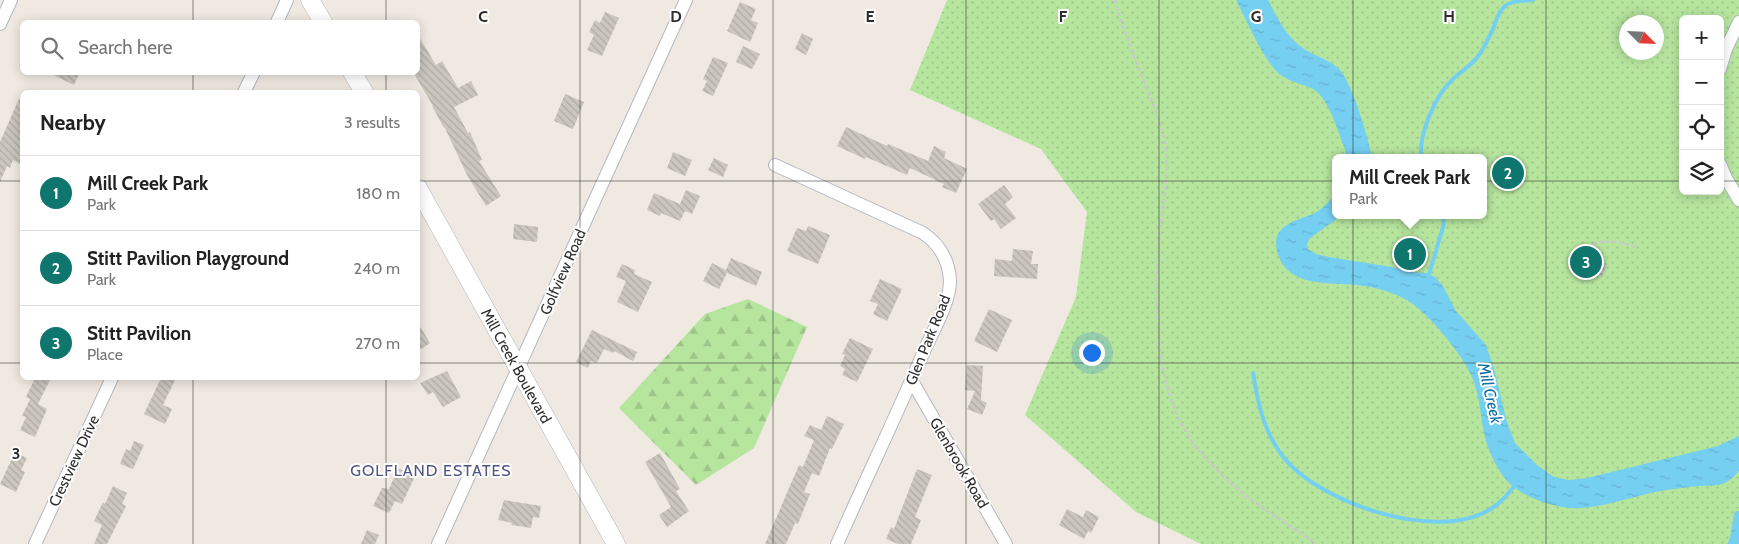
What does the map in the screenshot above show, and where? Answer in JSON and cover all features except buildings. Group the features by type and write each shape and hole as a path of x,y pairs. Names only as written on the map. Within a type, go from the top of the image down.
{"street":[{"path":"0,24 11,0"},
{"path":"278,20 287,0"},
{"path":"310,0 322,20"},
{"name":"Golfview Road","path":"438,544 686,0"},
{"path":"1723,60 1739,22"},
{"path":"245,90 252,75"},
{"path":"354,75 363,90"},
{"name":"Glen Park Road","path":"776,165 923,233 932,239 940,249 949,270 949,290 945,302 912,381 837,544"},
{"path":"1724,173 1739,200"},
{"name":"Mill Creek Boulevard","path":"420,192 616,544"},
{"name":"Crestview Drive","path":"35,544 111,380"},
{"name":"Glenbrook Road","path":"912,381 1006,544"}],"path":[{"path":"1115,0 1126,37 1164,134 1167,176 1158,256 1158,314 1161,351 1167,386 1175,409 1187,434 1198,449 1233,485 1259,506 1316,544"},
{"path":"1585,254 1589,248 1598,242 1617,243 1637,248"}],"green space":[{"path":"947,0 1739,0 1739,544 1201,544 1136,512 1025,415 1076,297 1087,212 1041,149 910,90"},
{"path":"748,299 807,327 754,448 696,485 619,408 705,314"}],"water":[{"path":"1236,0 1268,0 1292,39 1304,49 1338,68 1354,97 1371,154 1346,154 1336,125 1319,93 1278,73 1261,48"},
{"name":"Mill Creek","path":"1332,197 1332,219 1336,219 1309,239 1308,249 1316,254 1329,257 1392,267 1410,272 1426,273 1435,277 1443,286 1456,311 1486,345 1495,372 1506,419 1515,443 1537,465 1554,477 1569,480 1587,478 1718,446 1739,436 1739,471 1731,479 1721,484 1664,490 1604,505 1588,507 1572,508 1553,505 1533,498 1516,489 1496,465 1489,449 1483,429 1477,392 1471,375 1458,353 1422,312 1401,297 1379,289 1310,281 1289,272 1282,263 1277,251 1276,242 1282,229 1293,221 1315,213"},
{"path":"1736,511 1739,511 1739,544 1727,544 1730,538"}],"waterway":[{"path":"1421,154 1426,126 1435,104 1447,85 1479,55 1502,9 1514,2 1533,0"},
{"path":"1428,278 1444,219"},
{"path":"1253,373 1263,418 1271,439 1284,458 1301,474 1324,490 1350,503 1380,513 1410,519 1439,522 1466,519 1493,508 1516,484"}],"place":[{"name":"Stitt Pavilion Playground","path":"1508,173"},
{"name":"Mill Creek Park","path":"1410,254"},
{"name":"Stitt Pavilion","path":"1586,262"}],"district":[{"name":"GOLFLAND ESTATES","path":"431,470"}]}
